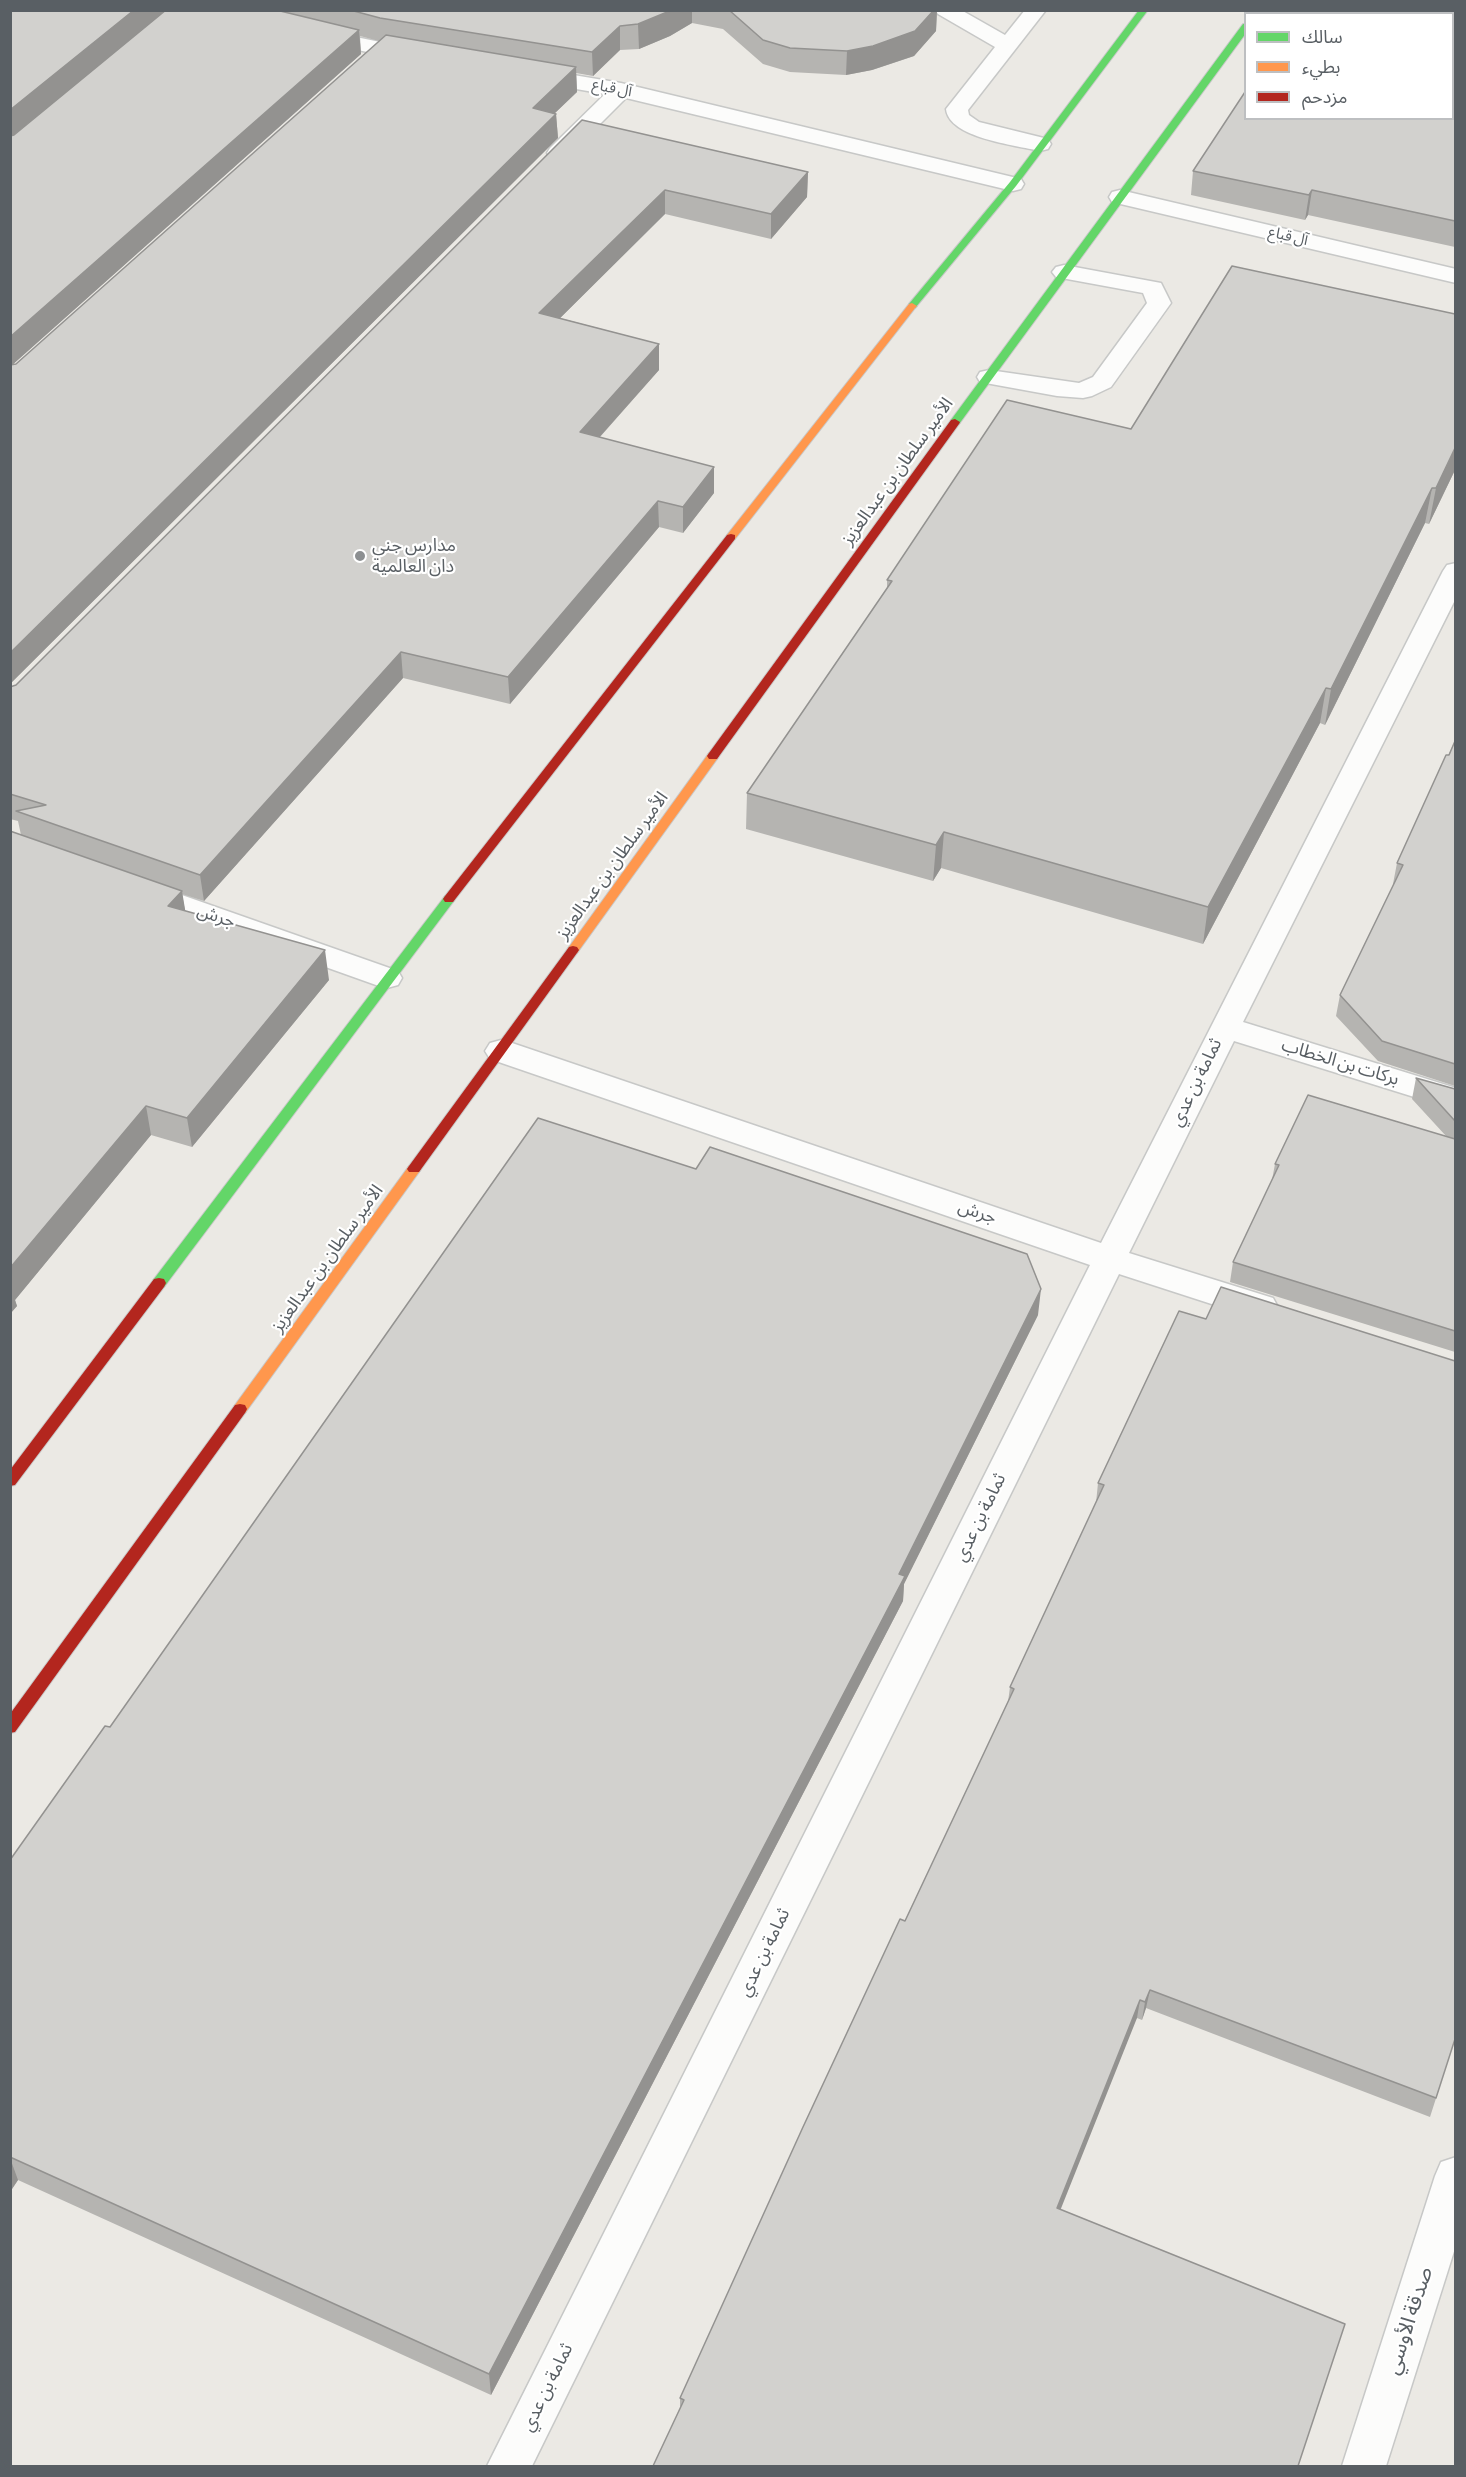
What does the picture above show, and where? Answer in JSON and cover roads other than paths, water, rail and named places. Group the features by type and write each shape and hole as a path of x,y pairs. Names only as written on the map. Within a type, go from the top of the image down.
{"street":[{"path":"945,10 1008,46"},
{"path":"1036,10 957,109 958,117 971,127 1040,144"},
{"path":"10,1481 387,978 942,268 1013,184 1040,144 1144,10"},
{"name":"الأمير سلطان بن عبدالعزيز","path":"10,1727 1064,272 1244,27"},
{"path":"301,32 439,60"},
{"path":"364,66 382,50"},
{"name":"آل قباع","path":"507,71 621,90 1013,184"},
{"path":"545,166 621,90"},
{"name":"آل قباع","path":"1120,197 1455,276"},
{"path":"989,377 1057,389 1083,391 1102,382 1159,303 1153,288 1064,272"},
{"name":"ثمامة بن عدي","path":"509,2466 1225,1027 1455,571"},
{"name":"جرش","path":"121,884 387,978"},
{"name":"بركات بن الخطاب","path":"1225,1027 1455,1099"},
{"name":"جرش","path":"501,1051 1110,1259 1288,1315"},
{"name":"صدقة الأوسي","path":"1364,2466 1455,2176"}],"place":[{"name":"مدارس جنى دان العالمية","path":"360,556"}]}
